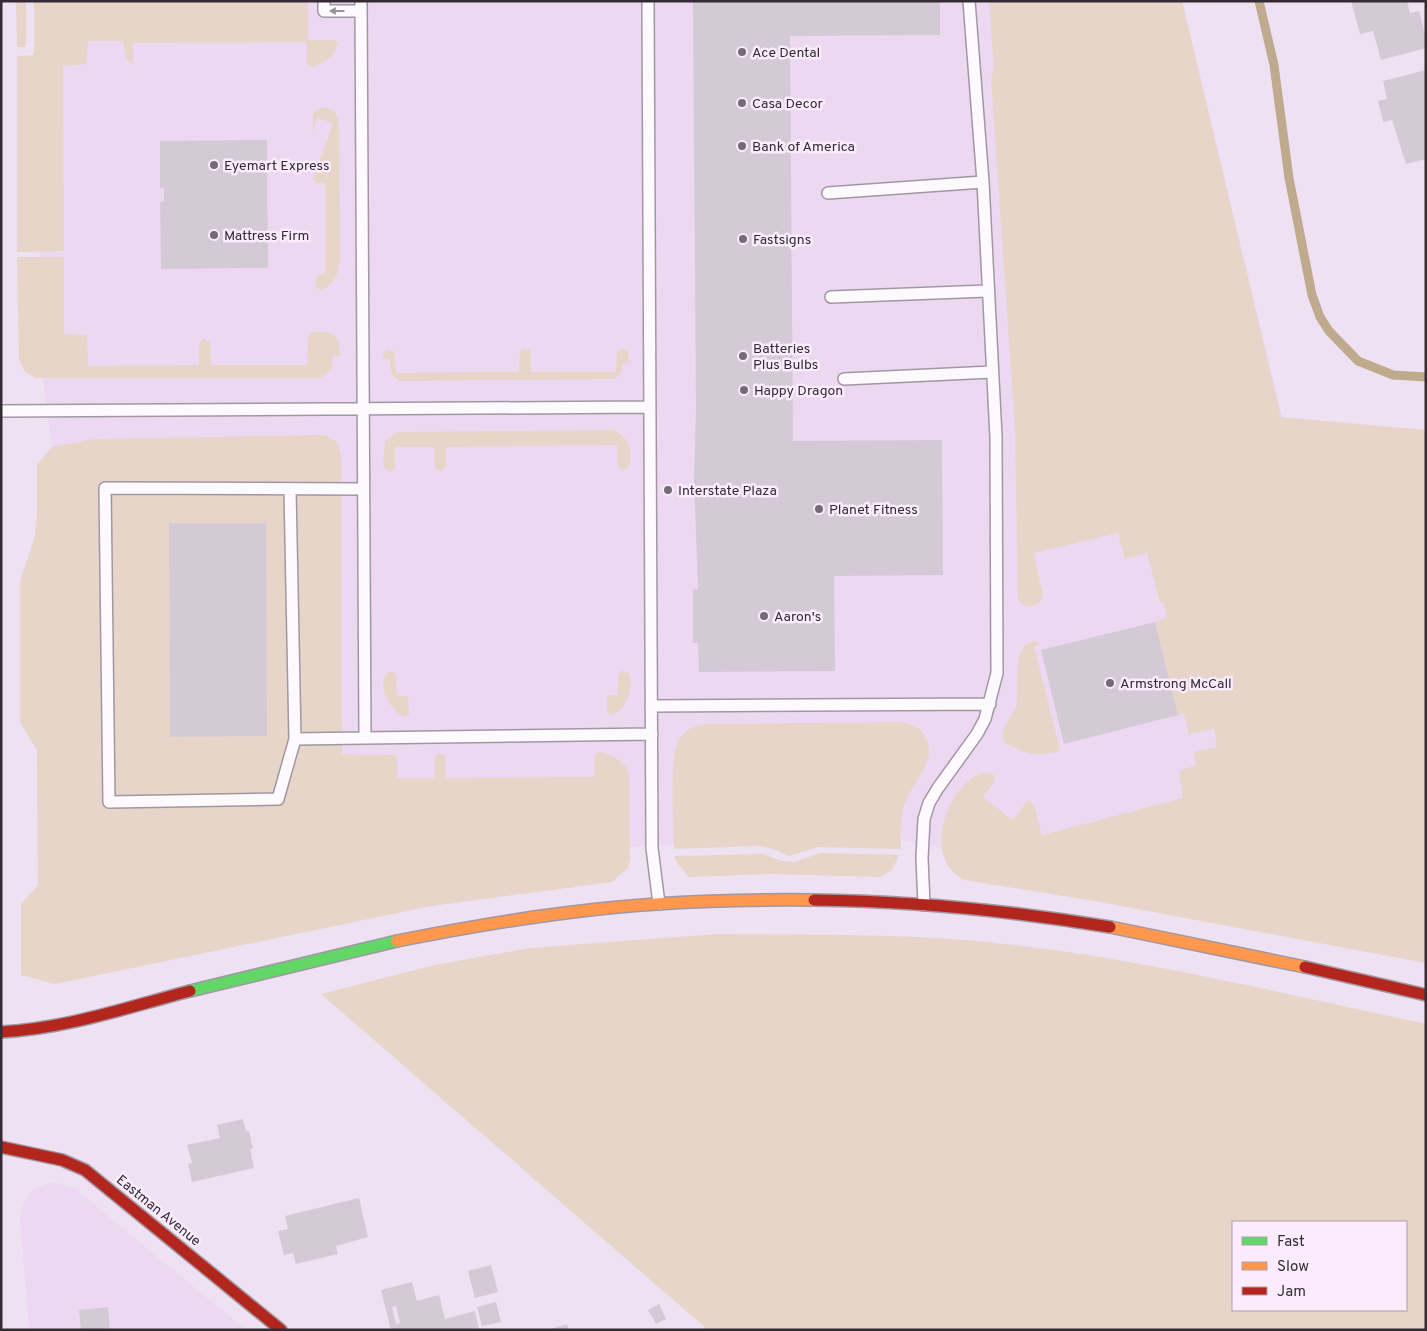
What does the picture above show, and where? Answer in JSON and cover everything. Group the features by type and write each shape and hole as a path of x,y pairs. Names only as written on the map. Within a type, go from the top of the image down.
{"main road":[{"path":"1,1032 26,1031 61,1025 292,964 448,931 533,917 659,904 735,900 798,900 924,905 1040,917 1138,932 1426,995"},
{"name":"Eastman Avenue","path":"1,1147 62,1160 86,1170 281,1330"}],"lane":[{"path":"324,1 324,11 361,6 365,738"},
{"path":"648,1 652,848 659,904"},
{"path":"924,905 922,832 929,803 977,734 990,704 997,673 996,437 982,182 969,1"},
{"path":"828,192 982,182"},
{"path":"831,297 987,291"},
{"path":"844,378 992,372"},
{"path":"1,411 650,407"},
{"path":"290,489 295,740 278,799 109,802 105,488 363,489"},
{"path":"652,706 990,704"},
{"path":"295,740 652,734"}],"shaded area":[{"path":"16,1 26,1 26,47 17,47"},
{"path":"34,1 308,1 308,40 335,40 338,43 333,56 313,68 307,64 306,42 133,43 133,65 126,59 123,41 88,41 86,64 63,66 64,251 17,252 17,56 34,55"},
{"name":"Interstate Plaza","path":"35,1 1182,1 1363,751 968,854 883,836 562,850 38,885 37,750 20,722 20,581 34,541 37,516 37,465 52,447 43,380"},
{"path":"989,1 1182,1 1281,417 1426,430 1426,963 1100,902 965,880 949,867 942,849 942,829 948,810 958,792 970,779 983,773 995,776 995,781 983,797 1013,820 1028,800 1034,805 1042,835 1183,798 1179,771 1196,765 1193,752 1217,747 1214,729 1189,734 1184,714 1178,715 1155,622 1167,618 1163,602 1160,602 1147,553 1125,559 1118,533 1034,553 1043,596 1039,603 1032,606 1025,605 1018,600 1015,429 991,79 994,70"},
{"path":"322,107 334,111 339,123 340,258 339,268 333,282 320,290 315,286 317,275 325,274 325,183 316,183 313,179 333,123 317,118 313,133 313,113"},
{"path":"17,257 64,257 64,334 87,335 88,366 199,365 199,344 203,339 210,342 211,365 307,365 308,339 311,332 325,332 334,335 339,343 340,356 333,356 331,370 321,378 36,378 25,372 19,360"},
{"path":"524,348 530,350 531,372 616,372 617,351 623,348 628,351 629,363 622,364 621,374 614,379 402,381 393,376 390,359 382,358 386,350 394,351 396,373 519,372 520,351"},
{"path":"612,430 623,436 629,446 630,458 627,470 618,468 617,445 446,447 446,466 441,471 435,469 434,447 395,447 395,470 389,472 383,466 385,441 397,432"},
{"path":"325,435 337,442 341,456 342,754 394,755 397,758 397,778 434,778 435,756 439,753 445,756 446,778 594,777 595,755 599,752 609,755 621,761 629,773 630,859 628,868 612,882 431,906 55,984 21,975 21,904 38,885 37,750 20,722 20,581 34,541 37,516 37,465 52,447 95,439"},
{"path":"1036,641 1040,644 1034,647 1060,751 1044,754 1032,754 1020,750 1005,743 1003,738 1004,729 1016,707 1019,658 1022,649 1028,643"},
{"path":"622,670 630,674 628,699 621,709 611,715 607,713 607,695 618,695 618,676"},
{"path":"388,672 393,672 396,675 397,696 408,696 409,715 405,717 395,710 386,698 383,684 384,677"},
{"path":"899,722 910,724 920,730 925,736 929,754 927,762 905,803 902,814 901,849 818,847 789,856 770,848 756,846 674,849 672,791 674,759 680,738 689,729 710,724"},
{"path":"820,853 899,855 892,870 881,877 770,874 689,877 677,863 674,856 763,854 781,861 795,862"},
{"path":"717,934 946,939 1022,946 1124,961 1426,1024 1426,1330 708,1330 321,994 435,965 530,948"},
{"path":"54,1182 74,1188 246,1330 29,1330 20,1217 23,1204 29,1194 37,1187"}],"building":[{"path":"690,1 940,1 940,35 790,36 793,441 942,440 943,575 834,576 835,671 699,672 698,643 693,643 693,590 698,589 694,480 696,408 693,3"},
{"path":"1351,1 1407,1 1410,13 1419,11 1426,38 1426,48 1381,60 1373,31 1360,34"},
{"path":"1426,70 1426,159 1406,164 1392,120 1383,122 1378,101 1387,99 1383,81"},
{"path":"267,140 268,268 161,269 160,202 164,201 164,188 160,188 160,141"},
{"path":"169,523 266,523 267,736 170,737"},
{"name":"Armstrong McCall","path":"1155,622 1178,715 1064,744 1041,650"},
{"path":"243,1119 246,1131 249,1131 253,1148 250,1149 254,1168 192,1182 188,1164 192,1163 187,1145 220,1138 217,1125"},
{"path":"359,1198 368,1237 336,1246 338,1254 296,1264 293,1253 284,1255 278,1231 288,1229 285,1216"},
{"path":"491,1265 498,1292 475,1298 468,1271"},
{"path":"412,1282 417,1301 439,1295 445,1319 475,1311 479,1330 391,1330 381,1290","holes":["396,1306 400,1323 396,1324 392,1307"]},
{"path":"496,1302 501,1322 482,1326 477,1307"},
{"path":"659,1304 666,1319 656,1324 648,1310"},
{"path":"108,1307 110,1330 81,1330 79,1310"},
{"path":"567,1324 569,1330 551,1330 551,1329"}],"waterway":[{"path":"1259,1 1274,65 1289,178 1312,295 1320,317 1329,331 1358,361 1393,375 1426,377"}],"traffic: fast":[{"path":"190,991 397,941"}],"traffic: slow":[{"path":"397,941 460,929 596,909 720,901 814,900"},
{"path":"1110,927 1305,967"}],"traffic: jam":[{"path":"814,900 889,902 963,908 1110,927"},
{"path":"1305,967 1426,995"},
{"path":"1,1032 49,1027 73,1022 190,991"},
{"path":"1,1147 62,1160 85,1170 281,1330"}],"place":[{"name":"Ace Dental","path":"742,52"},
{"name":"Casa Decor","path":"742,103"},
{"name":"Bank of America","path":"742,146"},
{"name":"Eyemart Express","path":"214,165"},
{"name":"Mattress Firm","path":"214,235"},
{"name":"Fastsigns","path":"743,239"},
{"name":"Batteries Plus Bulbs","path":"743,356"},
{"name":"Happy Dragon","path":"744,390"},
{"name":"Interstate Plaza","path":"668,490"},
{"name":"Planet Fitness","path":"819,509"},
{"name":"Aaron's","path":"764,616"},
{"name":"Armstrong McCall","path":"1110,683"}]}
